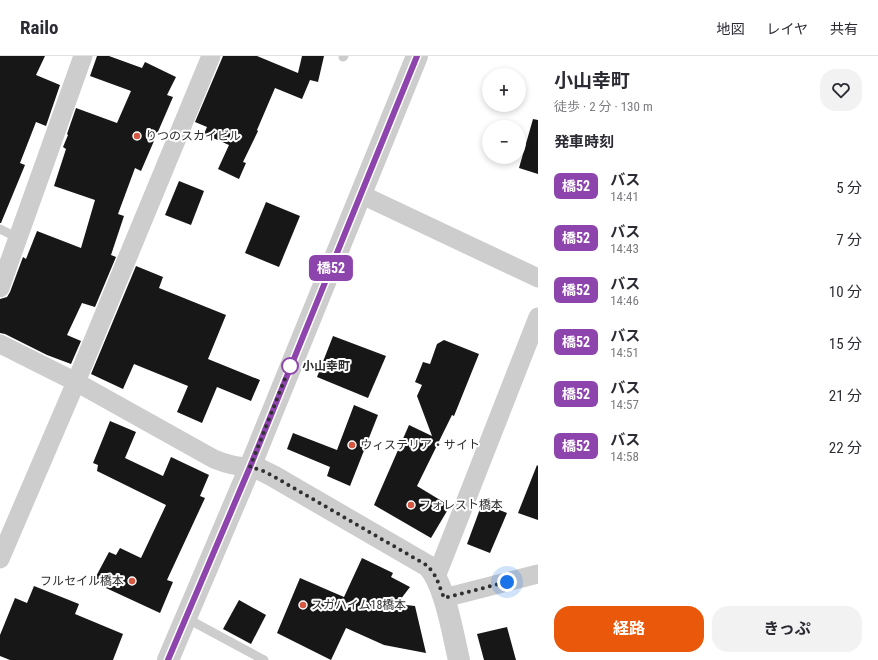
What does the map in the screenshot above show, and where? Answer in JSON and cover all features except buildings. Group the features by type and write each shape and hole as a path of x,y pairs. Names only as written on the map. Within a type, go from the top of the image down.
{"street":[{"path":"0,559 76,382 212,56"},
{"path":"168,660 250,467 417,56"},
{"path":"0,288 80,57"},
{"path":"360,194 538,278"},
{"path":"436,577 538,317"},
{"path":"0,344 76,382 214,459 227,465 250,467 261,470 273,476 428,566 436,577 444,598 459,660"},
{"path":"444,598 538,574"}],"lane":[{"path":"0,229 18,238"},
{"path":"186,618 264,660"}],"bus line":[{"name":"橋52","path":"168,660 250,467 417,56"}],"place":[{"name":"りつのスカイビル","path":"137,136"},
{"name":"小山幸町","path":"290,366"},
{"name":"ウィステリア・サイト","path":"352,445"},
{"name":"フォレスト橋本","path":"411,505"},
{"name":"フルセイル橋本","path":"132,581"},
{"name":"スガハイム18橋本","path":"303,605"}],"route":[{"path":"290,366 250,467 261,470 273,476 428,566 436,577 444,598 507,582"}]}
